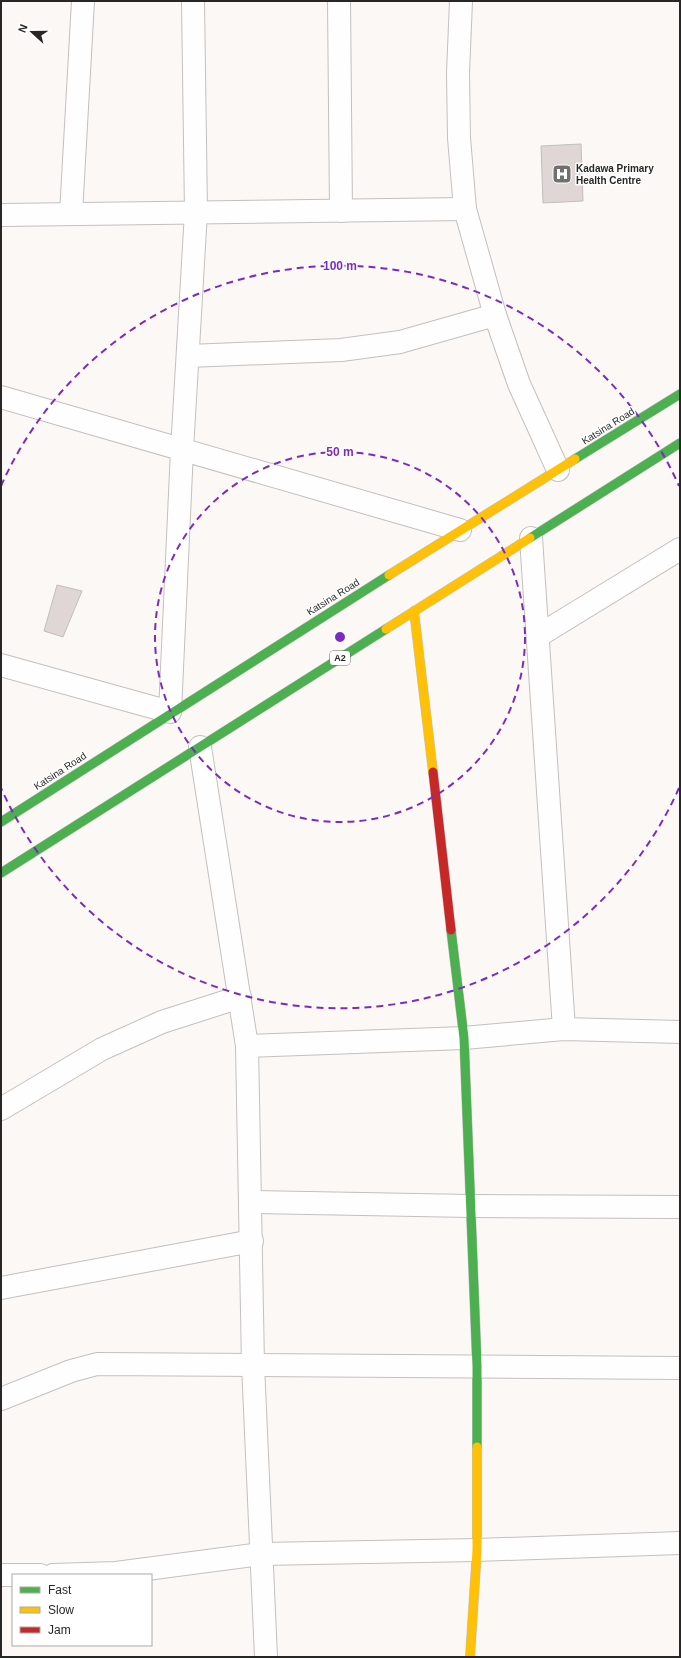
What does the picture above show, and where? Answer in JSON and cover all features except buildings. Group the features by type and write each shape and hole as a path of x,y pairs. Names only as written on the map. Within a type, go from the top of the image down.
{"main road":[{"name":"Katsina Road","path":"1,822 170,712 680,394"},
{"name":"A2","path":"1,873 680,443"},
{"path":"414,611 464,1038 477,1366 477,1550 470,1657"}],"street":[{"path":"70,214 83,1"},
{"path":"1,664 170,712 182,450 196,212 193,1"},
{"path":"339,1 341,211"},
{"path":"461,1 458,73 459,138 465,209 495,314 519,384 558,470"},
{"path":"1,215 465,209"},
{"path":"188,356 341,350 400,342 495,314"},
{"path":"1,397 460,530"},
{"path":"531,538 564,1029"},
{"path":"538,636 680,549"},
{"path":"200,747 247,1046 252,1241 253,1365 266,1657"},
{"path":"1,1109 102,1049 162,1022 240,997"},
{"path":"247,1046 464,1038 564,1029 680,1032"},
{"path":"250,1202 470,1206 680,1207"},
{"path":"1,1288 252,1241"},
{"path":"1,1399 71,1371 97,1364 680,1368"},
{"path":"85,1574 116,1573 261,1554 477,1550 680,1543"},
{"path":"1,1574 12,1574"}],"traffic: fast":[{"path":"575,459 680,394"},
{"path":"530,538 680,443"},
{"path":"1,822 389,575"},
{"path":"1,873 386,629"},
{"path":"451,930 464,1038 477,1366 477,1447"}],"traffic: slow":[{"path":"389,575 575,459"},
{"path":"386,629 530,538"},
{"path":"414,611 433,772"},
{"path":"470,1657 477,1550 477,1447"}],"traffic: jam":[{"path":"433,772 451,930"}],"place":[{"name":"Kadawa Primary Health Centre","path":"562,174"}]}
